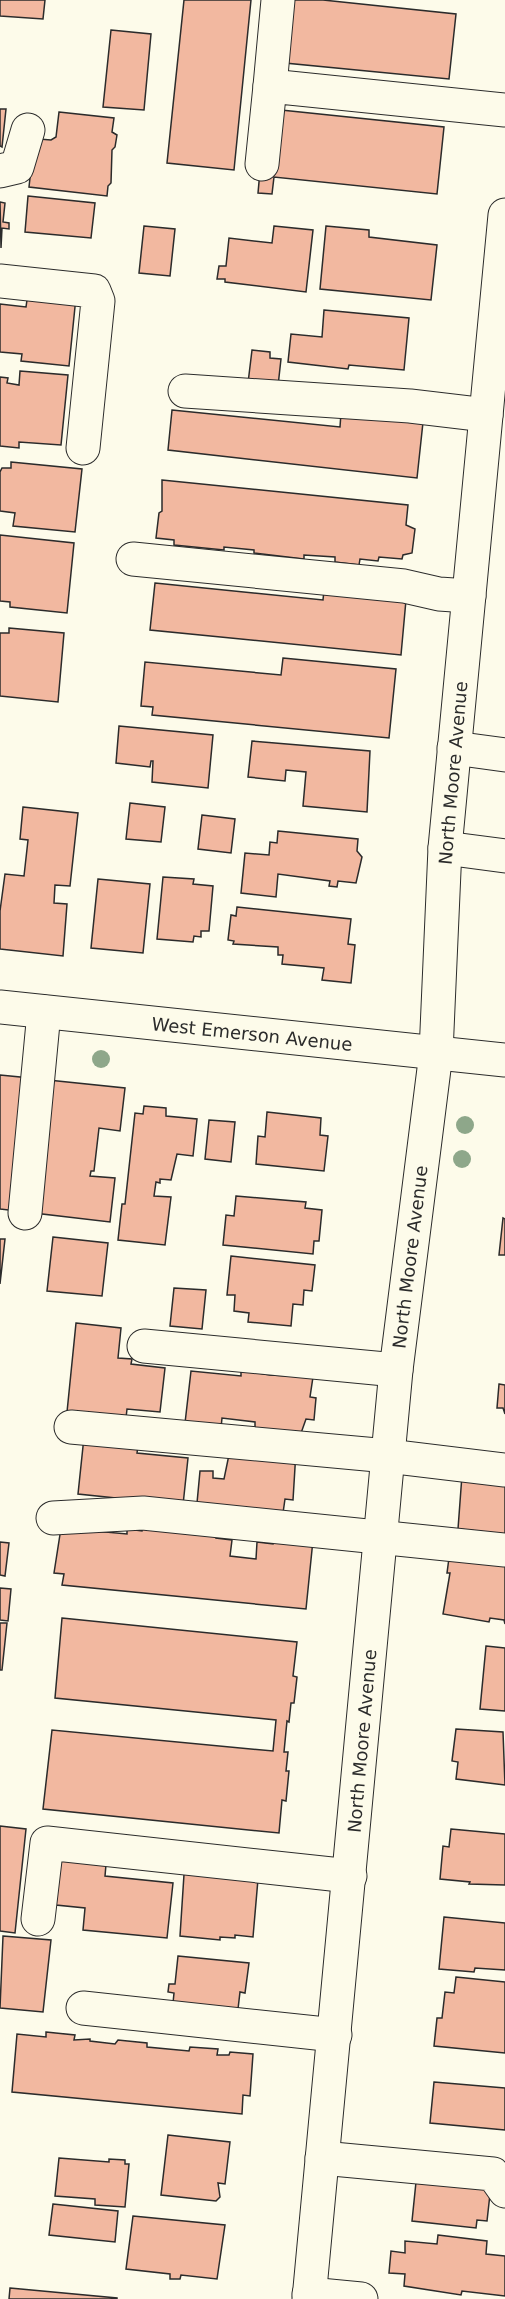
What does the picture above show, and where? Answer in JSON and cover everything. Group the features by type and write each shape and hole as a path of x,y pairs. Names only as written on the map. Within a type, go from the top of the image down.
{"street":[{"path":"262,164 279,0"},
{"path":"270,86 505,110"},
{"path":"0,171 17,167 28,130"},
{"name":"North Moore Avenue","path":"309,2296 396,1370 436,1053 445,848 505,215"},
{"path":"0,281 94,291 98,301 83,448"},
{"path":"185,391 410,406 486,415"},
{"path":"133,559 404,585 438,594 469,596"},
{"path":"454,748 505,755"},
{"path":"445,848 505,856"},
{"name":"West Emerson Avenue","path":"0,1007 505,1060"},
{"path":"25,1213 44,1012"},
{"path":"144,1346 396,1370"},
{"path":"71,1427 388,1456 505,1470"},
{"path":"53,1518 143,1513 505,1550"},
{"path":"38,1919 47,1843 350,1876"},
{"path":"83,2008 335,2035"},
{"path":"322,2158 493,2174 505,2191"},
{"path":"309,2296 361,2299"}],"building":[{"path":"0,0 45,0 43,19 0,16"},
{"path":"184,0 251,0 234,170 167,163"},
{"path":"291,0 323,0 456,14 449,79 285,63"},
{"path":"111,30 151,34 144,110 103,107"},
{"path":"0,109 6,109 2,147 0,146"},
{"path":"281,110 444,127 437,194 274,177 272,194 258,193 260,171"},
{"path":"59,112 114,118 112,132 117,135 115,147 112,150 111,183 108,186 107,196 29,187 33,151 39,139 51,140 56,137"},
{"path":"28,196 95,203 91,238 25,232"},
{"path":"0,202 5,203 3,222 9,223 9,229 2,228 1,248"},
{"path":"144,226 175,229 170,276 139,273"},
{"path":"274,226 313,230 306,292 225,282 225,279 217,279 219,266 226,266 229,238 272,243"},
{"path":"326,226 369,230 369,237 437,245 431,300 320,289"},
{"path":"28,293 76,297 69,366 21,361 22,354 0,352 0,304 26,307"},
{"path":"324,310 409,318 404,370 349,365 348,369 288,362 291,334 322,337"},
{"path":"252,350 270,352 270,358 281,359 278,386 248,383"},
{"path":"20,371 68,375 61,445 19,442 19,448 0,446 0,377 8,378 7,383 19,385"},
{"path":"172,410 340,427 341,413 424,413 417,478 168,450"},
{"path":"11,462 82,469 75,532 13,526 15,513 0,511 0,472 2,468 11,468"},
{"path":"162,480 408,505 406,525 415,529 412,553 403,555 402,559 379,557 378,561 360,559 359,565 335,562 335,557 304,555 304,559 254,553 254,550 224,547 224,550 174,545 174,540 156,538 159,513 162,511"},
{"path":"0,535 74,543 67,613 10,607 10,602 0,601"},
{"path":"155,583 323,600 324,590 407,589 401,655 150,630"},
{"path":"9,628 64,633 58,702 0,696 0,633 9,633"},
{"path":"283,658 396,669 389,738 152,715 153,707 141,706 145,662 281,675"},
{"path":"119,726 213,735 208,788 152,782 153,761 150,767 116,763"},
{"path":"252,741 370,751 367,812 303,806 306,772 286,770 285,781 248,777"},
{"path":"130,803 165,807 161,842 126,839"},
{"path":"23,807 78,813 70,886 55,885 54,903 67,904 63,956 0,949 0,911 5,874 24,876 28,840 20,839"},
{"path":"202,815 235,819 231,853 198,849"},
{"path":"278,831 358,839 357,851 362,857 356,883 338,881 337,887 329,886 330,881 278,874 276,897 241,893 245,853 269,855 270,842 277,843"},
{"path":"163,877 194,879 193,884 213,886 209,931 201,931 201,937 194,936 193,942 157,939"},
{"path":"98,879 150,884 143,953 91,948"},
{"path":"237,907 351,919 348,944 355,945 351,983 322,980 324,968 282,964 283,955 278,955 278,947 233,944 234,941 228,940 231,915 236,916"},
{"path":"0,1075 30,1078 17,1211 0,1209"},
{"path":"48,1080 125,1088 120,1131 99,1128 94,1171 91,1171 90,1176 115,1178 110,1222 34,1213"},
{"path":"144,1106 166,1108 166,1116 197,1119 193,1156 177,1154 171,1180 160,1179 160,1183 156,1182 154,1196 171,1197 165,1245 118,1240 122,1204 125,1204 135,1113 143,1114"},
{"path":"267,1112 321,1118 320,1135 328,1136 324,1171 256,1164 258,1136 265,1137"},
{"path":"209,1120 235,1122 231,1162 205,1159"},
{"path":"236,1196 306,1202 305,1208 322,1210 319,1241 314,1241 313,1254 223,1245 226,1215 234,1216"},
{"path":"503,1218 505,1219 505,1255 499,1255"},
{"path":"53,1237 108,1243 102,1296 47,1291"},
{"path":"0,1239 5,1239 0,1284"},
{"path":"231,1256 315,1265 312,1291 304,1290 303,1305 293,1304 291,1326 248,1322 249,1313 234,1311 235,1295 227,1295"},
{"path":"174,1288 206,1290 202,1329 170,1326"},
{"path":"76,1323 121,1328 118,1358 132,1359 131,1364 165,1368 160,1412 127,1409 126,1418 67,1412"},
{"path":"241,1370 270,1375 313,1377 310,1397 316,1398 314,1420 306,1419 300,1436 255,1430 255,1422 222,1418 221,1428 185,1423 191,1371 241,1376"},
{"path":"499,1384 505,1385 505,1414 503,1408 497,1408"},
{"path":"84,1437 139,1439 137,1453 188,1458 183,1505 78,1494"},
{"path":"231,1445 296,1451 293,1500 285,1499 283,1513 197,1503 200,1471 213,1471 213,1478 224,1479"},
{"path":"462,1475 505,1481 505,1534 458,1529"},
{"path":"143,1524 217,1533 216,1538 232,1540 230,1556 256,1559 257,1542 273,1544 273,1537 313,1540 306,1609 62,1585 64,1574 54,1573 61,1528 127,1534 127,1529 142,1531"},
{"path":"0,1542 9,1543 5,1576 0,1575"},
{"path":"449,1558 505,1564 505,1624 504,1620 490,1618 489,1622 443,1614 450,1573 447,1573"},
{"path":"0,1588 11,1589 8,1621 0,1620"},
{"path":"62,1618 297,1642 293,1676 297,1677 294,1703 291,1703 289,1722 287,1721 284,1752 288,1752 286,1771 289,1771 286,1801 282,1800 279,1833 43,1809 52,1730 273,1751 276,1720 55,1698"},
{"path":"0,1623 7,1623 2,1670 0,1670"},
{"path":"486,1646 505,1648 505,1711 480,1709"},
{"path":"456,1729 503,1732 505,1785 456,1779 458,1762 452,1761"},
{"path":"0,1826 26,1829 15,1933 0,1931"},
{"path":"451,1829 505,1834 505,1885 469,1884 470,1882 440,1879 443,1846 449,1847"},
{"path":"61,1849 107,1853 105,1876 173,1883 167,1938 83,1930 85,1908 56,1905"},
{"path":"185,1859 258,1879 253,1937 235,1935 235,1938 220,1937 220,1940 180,1936"},
{"path":"444,1917 505,1923 505,1970 475,1968 474,1972 439,1969"},
{"path":"3,1936 51,1940 43,2012 0,2008"},
{"path":"178,1956 249,1963 245,1993 240,1992 238,2009 173,2003 174,1993 168,1992 169,1984 175,1984"},
{"path":"456,1977 505,1982 505,2053 434,2046 437,2018 442,2018 445,1992 454,1993"},
{"path":"46,2032 75,2035 74,2040 90,2039 90,2041 115,2044 118,2040 147,2043 147,2047 189,2051 190,2047 218,2049 217,2055 229,2055 230,2052 253,2054 250,2096 243,2095 242,2114 12,2092 17,2034 46,2037"},
{"path":"434,2082 505,2088 505,2130 430,2123"},
{"path":"168,2135 230,2142 225,2184 218,2183 220,2197 216,2201 161,2195"},
{"path":"59,2158 109,2162 109,2159 125,2160 125,2164 129,2164 125,2207 95,2205 95,2199 55,2196"},
{"path":"416,2182 491,2185 487,2221 477,2220 476,2228 412,2221"},
{"path":"53,2204 118,2211 115,2242 49,2235"},
{"path":"133,2216 225,2225 217,2279 181,2275 180,2279 170,2279 170,2274 126,2269"},
{"path":"438,2235 487,2241 486,2254 505,2256 505,2296 462,2291 461,2295 404,2286 405,2274 389,2273 391,2251 405,2253 405,2241 437,2244"},
{"path":"10,2288 117,2298 117,2299 9,2299"}]}
